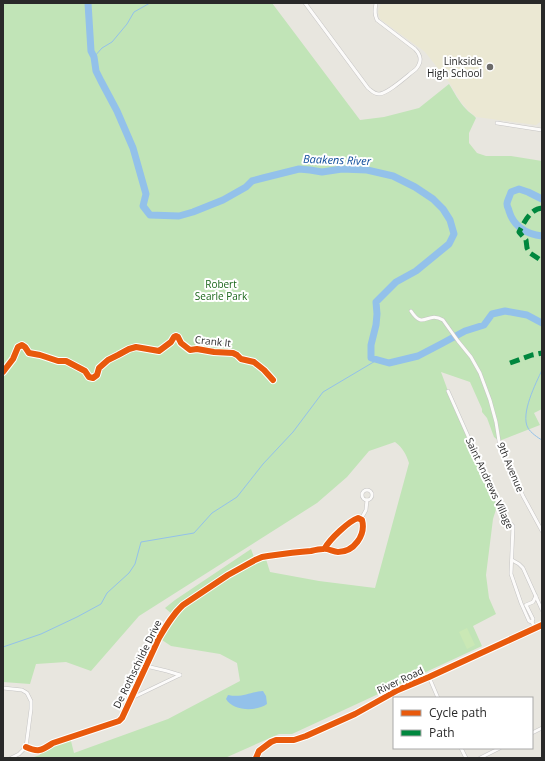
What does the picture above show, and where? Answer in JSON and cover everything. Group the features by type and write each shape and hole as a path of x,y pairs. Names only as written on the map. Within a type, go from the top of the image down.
{"street":[{"path":"305,3 368,88 375,93 380,94 388,90 416,69 419,65 420,58 415,49 376,20 374,12 376,3"},
{"path":"497,123 542,130"},
{"name":"9th Avenue","path":"411,311 419,320 434,317 440,318 474,362 482,377 490,400 503,454 542,531"},
{"name":"Saint Andrews Village","path":"448,391 504,517 513,526 511,574 521,603 529,621 532,622 535,628"},
{"name":"De Rothschilde Drive","path":"26,747 35,751 39,750 53,743 120,722 162,632 171,618 183,605 228,575 262,557 325,548 332,552 347,551 359,540 362,533 363,524 361,519 366,510 367,500"},
{"path":"325,548 332,538 349,523 354,519 361,519"},
{"path":"512,560 523,568 542,610"},
{"path":"521,603 526,605 533,602 536,596"},
{"name":"Saint Andrews Village","path":"526,605 533,618 532,622"},
{"name":"River Road","path":"256,758 259,751 274,741 294,740 306,736 355,714 394,692 542,625"},
{"name":"De Rothschilde Drive","path":"132,698 180,675 146,666"},
{"path":"428,677 438,697"},
{"path":"3,688 22,690 27,693 31,701 26,747 23,751 13,757"},
{"path":"533,732 542,728"},
{"path":"462,749 466,758"},
{"path":"480,758 498,749"}],"shaded area":[{"name":"Linkside High School","path":"381,3 542,3 542,102 540,122 536,125 476,117 461,102 449,82 425,52 380,19 378,12"}],"green space":[{"name":"Robert Searle Park","path":"3,3 272,3 360,120 384,117 419,108 449,84 461,103 476,118 469,133 469,143 477,153 486,156 511,156 542,161 542,409 534,413 540,425 499,441 494,437 470,382 441,372 498,503 493,519 486,575 489,598 496,614 473,626 482,646 292,734 279,734 225,758 31,758 40,755 39,750 70,737 74,753 168,719 240,681 237,663 220,654 171,646 159,638 173,615 165,608 251,549 255,560 265,556 270,572 319,581 375,588 409,463 404,451 395,442 369,451 347,477 317,503 139,616 91,671 66,662 36,664 30,684 3,682"},
{"path":"467,628 475,645 467,649 459,632"}],"water":[{"path":"263,691 266,696 267,704 262,707 251,709 239,708 229,703 226,699 228,695 242,695"}],"waterway":[{"name":"Baakens River","path":"88,3 91,51 94,57 96,71 117,111 133,148 146,194 143,206 150,215 179,216 193,212 223,200 246,187 252,181 299,169 322,172 342,169 367,170 393,176 415,187 433,199 443,209 450,220 454,234 449,244 416,271 396,282 376,302 377,314 371,345 371,358 389,363 418,356 465,331 484,325 492,314 505,311 527,315 542,323"},
{"path":"94,57 102,48 112,42 127,24 134,12 150,3"},
{"name":"Baakens River","path":"542,199 519,189 511,192 507,201 507,206 511,217 517,225 521,229 531,234 542,236"},
{"path":"3,647 41,634 101,604 107,593 129,573 135,564 141,542 194,533 212,513 237,497 263,464 293,432 323,392 377,360"},
{"path":"542,370 527,407 526,415 528,428 534,435 542,440"}],"marked path":[{"path":"542,208 531,214 519,232 526,240 527,248 530,253 542,261"},
{"path":"510,363 542,353"}],"cycle path":[{"name":"Crank It","path":"3,372 13,359 18,347 22,345 29,353 58,361 66,361 85,371 89,377 93,378 97,375 99,368 108,360 129,349 136,347 159,351 176,336 181,343 190,350 197,349 233,353 241,359 254,362 273,380"},
{"path":"26,747 34,750 40,750 53,743 119,721 122,718 159,638 173,616 183,605 228,575 262,557 320,549 338,552 349,549 358,542 363,526 362,520 358,518 345,526 335,535 325,548"},
{"path":"256,758 259,751 271,742 276,740 294,740 306,736 355,714 398,690 542,625"}],"place":[{"name":"Linkside High School","path":"490,67"}]}
